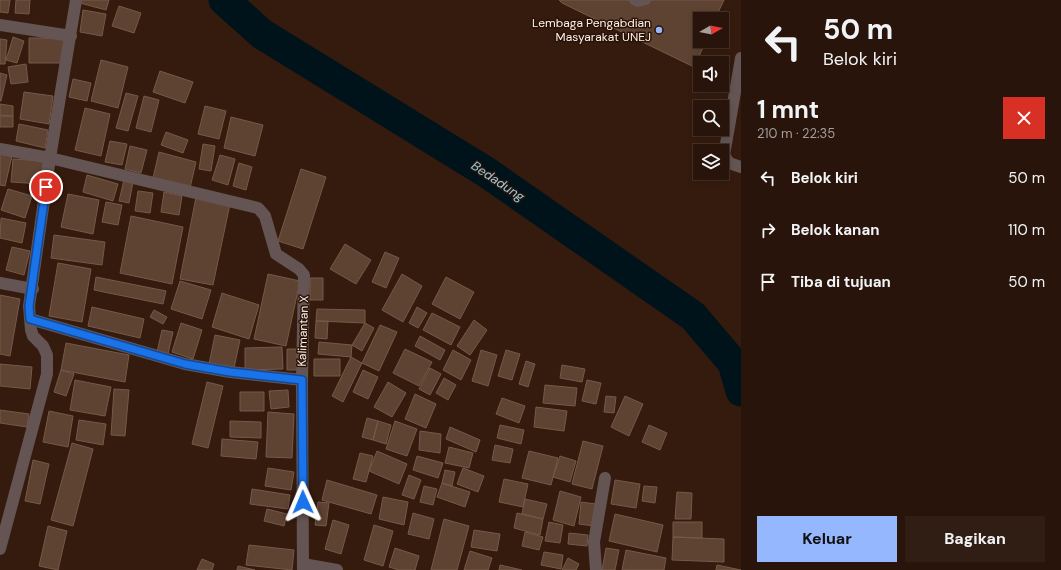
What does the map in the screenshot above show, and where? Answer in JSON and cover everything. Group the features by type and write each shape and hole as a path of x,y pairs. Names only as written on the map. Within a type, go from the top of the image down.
{"street":[{"path":"0,549 47,374 47,355 43,346 34,336 29,306 33,289 50,158 76,0"},
{"path":"0,25 71,36"},
{"path":"741,58 724,155 729,163 741,167"},
{"path":"0,148 50,158"},
{"name":"Kalimantan X","path":"50,158 258,208 265,216 276,254 300,269 304,276 302,380 303,567"},
{"path":"0,283 33,289"},
{"path":"30,319 185,364 230,372 302,380"},
{"path":"596,570 594,542 605,478"},
{"path":"303,567 337,570"}],"lane":[{"path":"634,0 638,2 646,0"}],"building":[{"path":"0,0 10,0 8,13 0,12"},
{"path":"16,0 30,0 29,14 15,13"},
{"path":"81,0 109,0 106,10 80,3"},
{"name":"Lembaga Pengabdian Masyarakat UNEJ","path":"559,0 724,0 718,12 693,12 693,48 703,48 699,56 693,56 693,67 562,3"},
{"path":"119,6 141,13 134,33 112,26"},
{"path":"83,10 106,14 102,36 80,32"},
{"path":"13,37 24,41 17,63 6,60"},
{"path":"29,38 65,38 65,63 29,63"},
{"path":"0,39 7,40 5,64 0,64"},
{"path":"101,60 128,67 118,108 91,101"},
{"path":"26,64 28,82 11,84 8,67"},
{"path":"160,71 193,82 185,103 153,92"},
{"path":"0,73 7,75 1,101 0,101"},
{"path":"73,79 91,83 87,101 69,97"},
{"path":"24,92 53,96 49,124 20,119"},
{"path":"126,93 138,96 128,131 116,128"},
{"path":"144,96 159,100 151,132 136,128"},
{"path":"0,104 13,106 13,116 0,115"},
{"path":"205,106 226,111 219,139 198,134"},
{"path":"85,108 110,114 101,156 75,150"},
{"path":"0,116 13,116 13,127 0,127"},
{"path":"231,117 263,125 255,156 224,148"},
{"path":"19,124 48,130 45,148 16,141"},
{"path":"166,132 188,140 183,153 161,145"},
{"path":"110,141 127,144 122,165 105,162"},
{"path":"203,144 215,146 211,171 199,169"},
{"path":"130,146 147,150 141,173 125,169"},
{"path":"159,152 196,162 190,188 153,178"},
{"path":"0,153 12,156 5,186 0,185"},
{"path":"220,155 235,159 228,185 212,180"},
{"path":"13,159 43,161 41,184 11,182"},
{"path":"239,163 252,167 246,190 233,186"},
{"path":"301,169 326,177 303,249 278,241"},
{"path":"87,175 118,184 113,201 83,192"},
{"path":"124,180 133,182 129,203 119,201"},
{"path":"8,189 32,196 25,218 1,210"},
{"path":"138,191 153,193 150,213 135,211"},
{"path":"164,192 182,196 179,215 161,212"},
{"path":"68,194 99,200 93,234 61,227"},
{"path":"196,197 230,204 213,285 180,279"},
{"path":"106,202 122,205 118,225 102,222"},
{"path":"131,216 183,227 172,284 120,273"},
{"path":"1,218 26,223 22,243 0,238"},
{"path":"54,235 105,242 102,265 51,258"},
{"path":"345,244 371,260 356,284 330,269"},
{"path":"12,247 30,251 24,275 6,270"},
{"path":"385,252 399,258 386,288 372,282"},
{"path":"58,263 91,269 82,322 49,316"},
{"path":"268,274 300,281 286,346 254,339"},
{"path":"402,274 422,286 403,322 382,310"},
{"path":"96,277 166,291 163,304 94,290"},
{"path":"446,277 474,292 460,319 432,304"},
{"path":"310,278 323,278 323,300 310,300"},
{"path":"180,281 211,290 202,319 171,309"},
{"path":"222,293 259,305 249,339 212,327"},
{"path":"0,295 20,299 10,356 0,354"},
{"path":"92,307 144,319 140,338 88,326"},
{"path":"417,307 427,313 418,328 409,323"},
{"path":"317,309 365,310 365,323 316,321"},
{"path":"154,310 167,317 163,324 150,317"},
{"path":"432,313 460,327 451,345 423,330"},
{"path":"474,320 487,330 470,355 457,346"},
{"path":"316,321 328,321 327,339 315,338"},
{"path":"181,323 202,330 193,359 172,352"},
{"path":"365,323 374,328 362,351 352,345"},
{"path":"380,325 397,332 379,371 362,363"},
{"path":"162,330 173,332 168,354 157,352"},
{"path":"215,335 240,340 234,368 209,364"},
{"path":"420,336 445,350 440,360 415,346"},
{"path":"319,342 352,345 351,357 318,354"},
{"path":"66,343 129,355 125,382 61,370"},
{"path":"282,347 283,369 245,370 245,348"},
{"path":"287,349 300,349 299,370 287,370"},
{"path":"405,349 432,362 419,386 393,373"},
{"path":"453,350 471,360 461,380 443,370"},
{"path":"481,350 497,355 488,386 472,381"},
{"path":"506,350 520,354 512,380 498,376"},
{"path":"351,357 362,363 343,402 332,396"},
{"path":"314,359 340,359 340,376 314,376"},
{"path":"526,361 535,364 528,387 519,384"},
{"path":"0,364 32,367 30,389 0,386"},
{"path":"562,365 585,369 582,382 560,378"},
{"path":"430,368 441,374 430,395 419,389"},
{"path":"61,370 74,374 66,396 54,392"},
{"path":"363,370 378,377 368,399 353,392"},
{"path":"444,378 456,385 448,400 436,393"},
{"path":"75,380 111,387 105,416 70,410"},
{"path":"587,380 601,383 596,404 582,401"},
{"path":"207,382 223,386 208,448 192,444"},
{"path":"388,382 406,393 392,417 374,407"},
{"path":"545,385 577,388 575,406 543,403"},
{"path":"114,389 129,390 125,436 111,435"},
{"path":"288,390 289,407 271,409 269,391"},
{"path":"240,392 264,392 264,411 240,411"},
{"path":"415,394 436,404 426,428 405,419"},
{"path":"606,396 616,397 614,413 604,412"},
{"path":"625,396 643,404 629,436 611,427"},
{"path":"502,398 525,406 519,423 496,414"},
{"path":"536,407 567,411 564,431 534,427"},
{"path":"0,410 29,414 27,427 0,423"},
{"path":"49,411 73,416 68,447 43,442"},
{"path":"268,412 294,414 292,458 266,457"},
{"path":"367,418 378,421 373,440 362,437"},
{"path":"79,420 106,424 103,445 76,440"},
{"path":"230,421 261,422 261,438 230,437"},
{"path":"378,421 391,425 386,444 373,440"},
{"path":"395,421 417,429 407,456 386,449"},
{"path":"500,425 524,430 521,444 497,438"},
{"path":"649,425 667,433 660,450 642,442"},
{"path":"450,427 480,440 476,452 446,439"},
{"path":"420,431 441,434 440,453 419,450"},
{"path":"222,439 258,442 256,459 221,456"},
{"path":"583,441 603,446 592,489 572,484"},
{"path":"72,443 93,449 73,526 51,520"},
{"path":"495,445 513,449 510,463 492,460"},
{"path":"449,447 473,453 469,468 445,463"},
{"path":"377,451 407,464 399,484 369,471"},
{"path":"529,451 558,458 551,485 522,478"},
{"path":"360,453 373,456 366,482 353,479"},
{"path":"417,456 443,463 438,478 413,470"},
{"path":"560,456 576,461 570,482 553,477"},
{"path":"33,460 49,464 40,504 25,501"},
{"path":"268,468 294,472 291,490 265,486"},
{"path":"463,468 484,476 478,492 457,484"},
{"path":"445,470 455,472 452,486 442,483"},
{"path":"409,475 421,480 414,499 402,495"},
{"path":"504,479 528,484 523,507 499,502"},
{"path":"327,480 377,495 371,514 322,500"},
{"path":"615,480 640,484 636,508 611,504"},
{"path":"442,483 470,492 465,507 437,497"},
{"path":"424,486 437,489 433,505 420,502"},
{"path":"644,486 657,487 655,503 642,501"},
{"path":"252,489 290,495 288,509 250,504"},
{"path":"560,491 581,497 574,526 553,520"},
{"path":"677,492 692,493 691,519 675,519"},
{"path":"383,497 408,502 404,525 379,519"},
{"path":"525,499 547,504 543,519 522,514"},
{"path":"318,502 329,503 326,526 315,525"},
{"path":"581,502 596,504 594,526 579,524"},
{"path":"267,509 287,514 284,526 264,521"},
{"path":"413,513 434,519 429,539 408,534"},
{"path":"517,513 543,519 540,535 514,528"},
{"path":"615,514 663,525 657,552 609,541"},
{"path":"444,519 469,526 457,570 431,570"},
{"path":"333,520 349,525 341,554 325,549"},
{"path":"549,522 563,525 560,543 545,541"},
{"path":"673,522 702,522 702,538 673,537"},
{"path":"374,525 393,531 383,566 364,560"},
{"path":"48,526 67,531 58,570 39,566"},
{"path":"474,530 500,534 497,551 471,547"},
{"path":"525,532 543,537 539,550 522,546"},
{"path":"569,533 588,535 587,546 568,544"},
{"path":"673,537 724,539 724,562 672,560"},
{"path":"249,545 294,550 292,570 246,565"},
{"path":"395,548 419,556 415,570 399,570 389,567"},
{"path":"606,548 619,550 615,570 602,570"},
{"path":"626,550 666,558 664,570 622,570"},
{"path":"470,551 492,558 488,570 464,570"},
{"path":"544,552 563,555 561,569 541,565"},
{"path":"568,558 579,564 576,570 562,570"},
{"path":"202,559 214,564 212,570 197,570"},
{"path":"500,565 522,570 499,570"},
{"path":"717,565 741,570 716,570"},
{"path":"238,566 255,570 237,570"}],"waterway":[{"name":"Bedadung","path":"224,0 262,34 486,172 693,316 733,363 741,391"}],"place":[{"name":"Lembaga Pengabdian Masyarakat UNEJ","path":"659,30"}],"route":[{"path":"46,187 33,289 29,306 30,319 185,364 230,372 302,380 303,502"}]}
